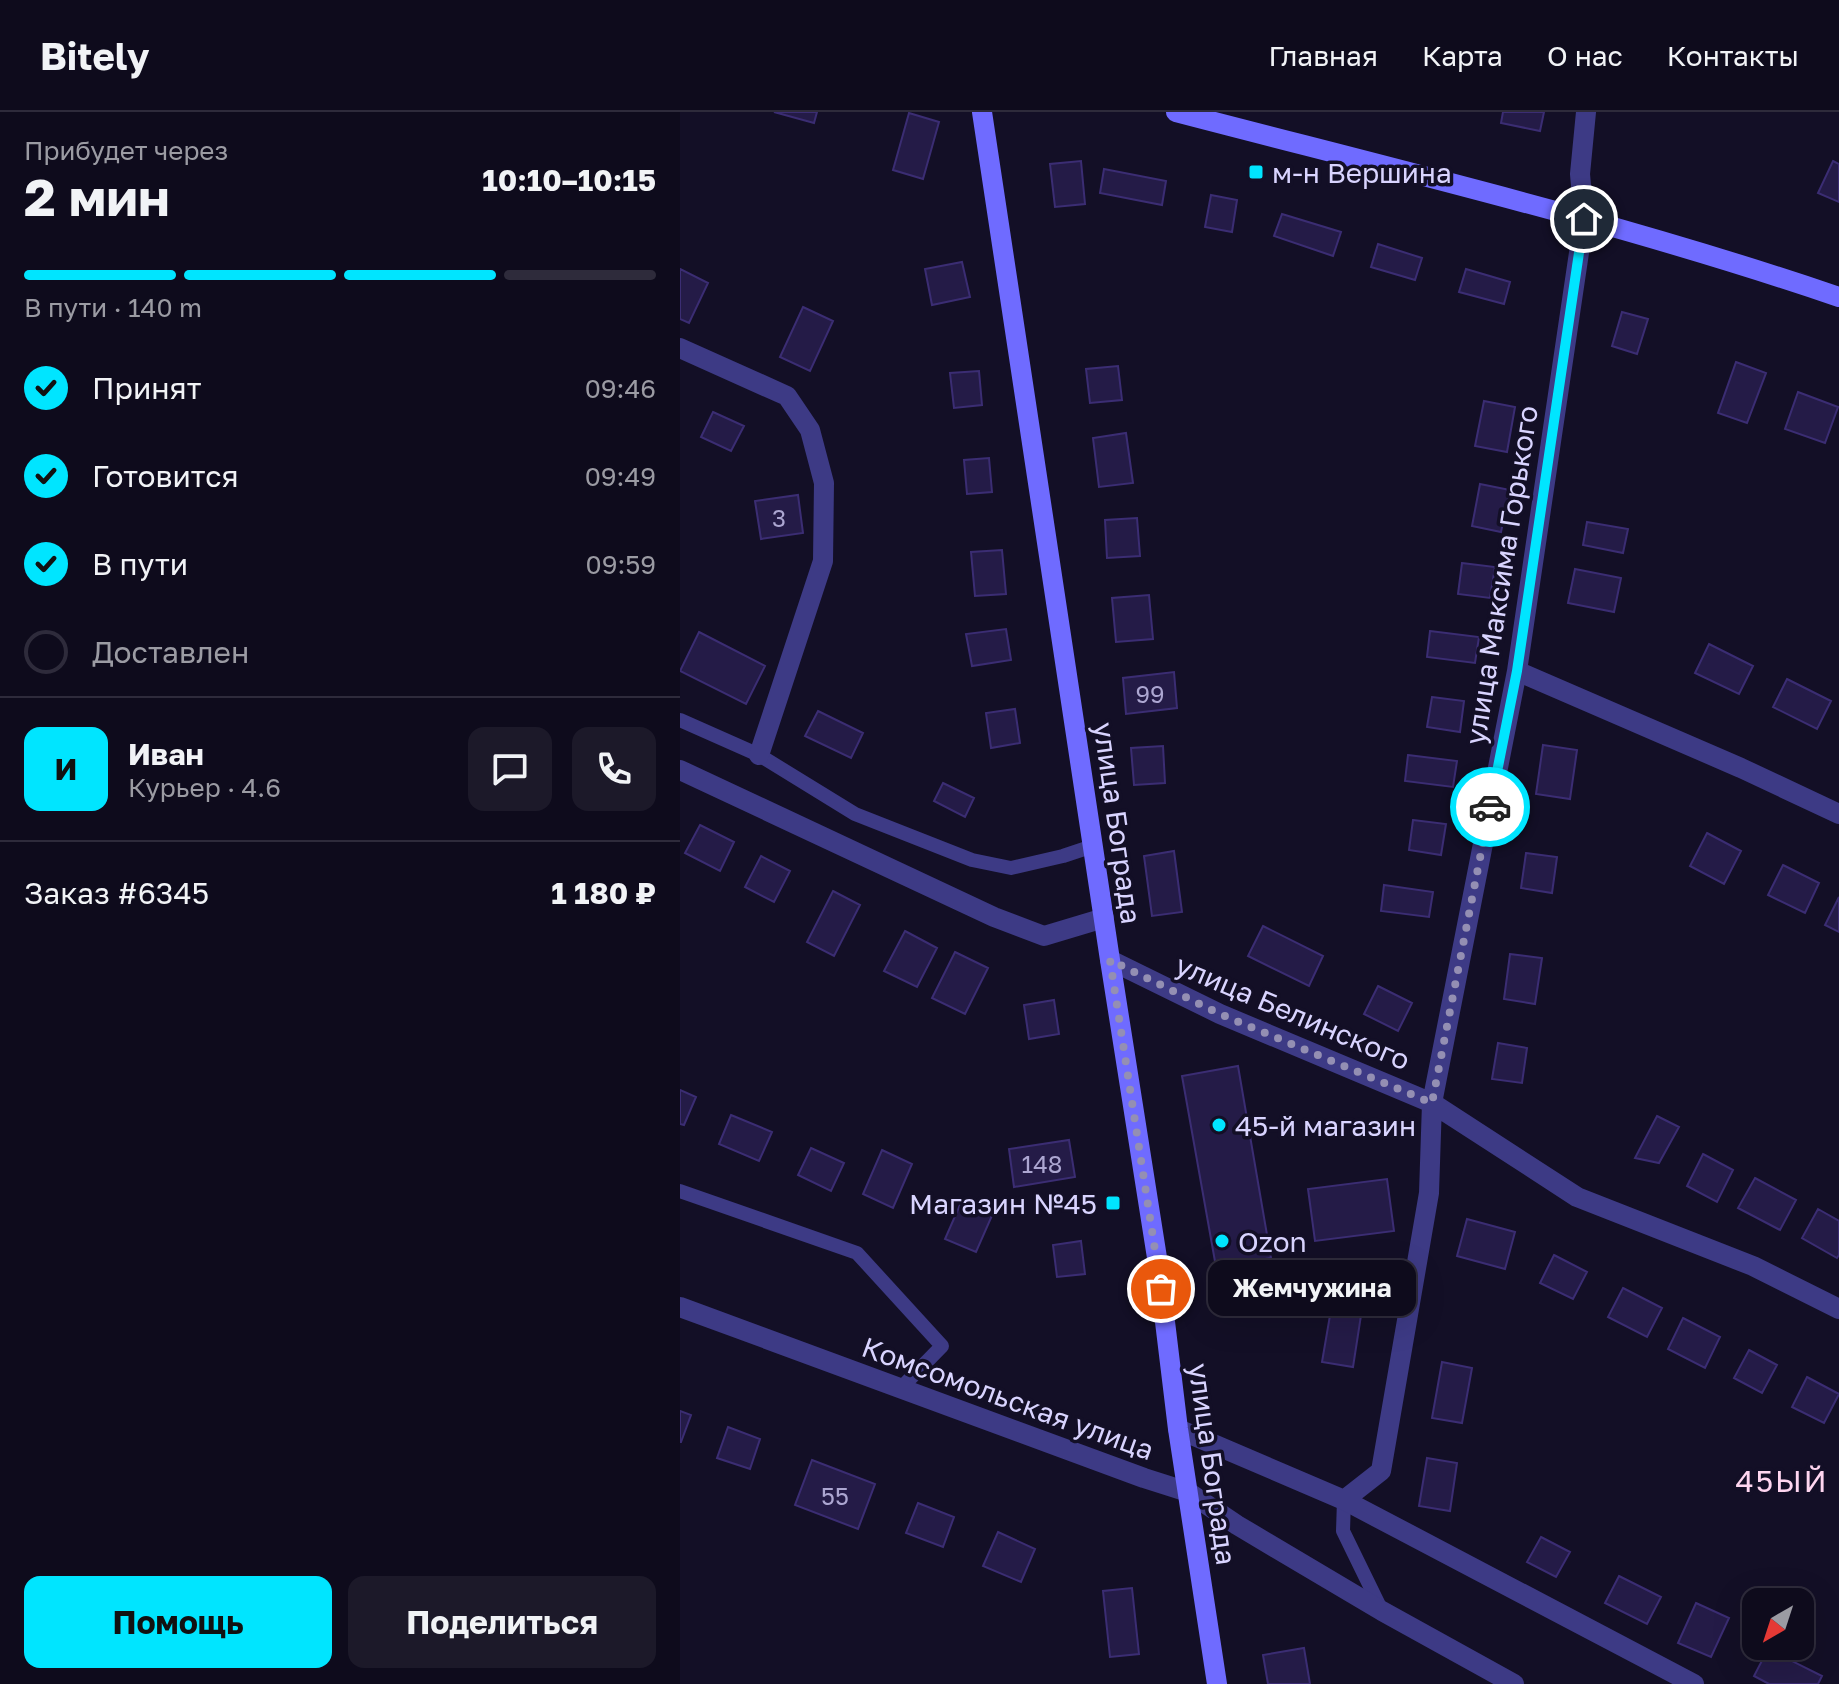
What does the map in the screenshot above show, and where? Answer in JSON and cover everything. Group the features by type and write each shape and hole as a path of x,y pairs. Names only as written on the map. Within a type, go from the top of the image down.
{"main road":[{"name":"улица Бограда","path":"982,112 1158,1264 1178,1429 1217,1684"},
{"path":"1176,112 1584,219 1748,266 1839,297"}],"street":[{"name":"улица Максима Горького","path":"1344,1500 1381,1471 1429,1193 1432,1103 1517,671 1584,219 1580,174 1586,112"},
{"path":"680,348 787,396 810,430 824,483 823,561 759,755"},
{"path":"1517,671 1839,814"},
{"path":"680,770 980,911 1044,936 1104,918"},
{"name":"улица Белинского","path":"1110,960 1220,1014 1432,1103 1577,1197 1753,1266 1839,1309"},
{"name":"Комсомольская улица","path":"680,1307 1188,1492 1237,1525 1382,1611 1514,1684"},
{"name":"Комсомольская улица","path":"1178,1429 1344,1500 1694,1684"}],"lane":[{"path":"680,720 759,755 855,814 972,860 1011,868 1093,846"},
{"path":"680,1191 857,1253 942,1346 901,1388"},
{"path":"1344,1500 1343,1531 1382,1611"}],"building":[{"path":"774,112 817,112 814,123"},
{"path":"1503,112 1544,112 1540,131 1501,123"},
{"path":"909,113 939,122 923,179 893,170"},
{"path":"1081,161 1085,204 1055,207 1050,164"},
{"path":"1833,161 1839,164 1839,202 1818,193"},
{"path":"1104,169 1166,181 1162,205 1100,193"},
{"path":"1211,195 1237,200 1232,232 1205,227"},
{"path":"1282,214 1341,232 1333,256 1274,236"},
{"path":"1378,244 1422,258 1415,280 1371,267"},
{"path":"962,262 970,297 932,305 925,269"},
{"path":"680,269 708,283 689,323 680,319"},
{"path":"1466,269 1510,282 1504,304 1459,292"},
{"path":"803,307 833,321 810,371 780,357"},
{"path":"1622,312 1648,319 1637,354 1612,346"},
{"path":"1736,362 1766,373 1747,423 1718,413"},
{"path":"1118,366 1122,400 1090,403 1086,369"},
{"path":"979,371 982,405 954,408 950,373"},
{"path":"1798,392 1838,407 1825,443 1785,429"},
{"path":"1484,401 1515,407 1507,452 1475,446"},
{"path":"713,412 744,426 731,451 701,437"},
{"path":"1126,433 1133,483 1099,487 1093,438"},
{"path":"989,458 992,492 967,494 964,460"},
{"path":"1480,484 1510,490 1501,532 1472,526"},
{"path":"798,495 803,533 761,539 755,501"},
{"path":"1137,518 1140,556 1107,558 1105,520"},
{"path":"1587,522 1628,529 1623,553 1583,545"},
{"path":"1002,550 1006,594 975,596 971,552"},
{"path":"1462,563 1495,567 1490,598 1458,594"},
{"path":"1575,569 1621,578 1614,612 1568,603"},
{"path":"1149,595 1153,639 1116,642 1112,598"},
{"path":"1006,629 1011,660 972,666 966,634"},
{"path":"1430,631 1479,637 1475,663 1427,657"},
{"path":"699,632 765,666 746,704 680,671"},
{"path":"1709,644 1753,666 1739,694 1695,673"},
{"path":"1174,672 1177,708 1126,714 1123,678"},
{"path":"1787,679 1831,701 1817,729 1773,707"},
{"path":"1432,697 1464,701 1460,732 1427,727"},
{"path":"1015,709 1020,743 991,748 986,713"},
{"path":"818,711 863,733 851,758 805,736"},
{"path":"1543,745 1577,750 1570,799 1536,794"},
{"path":"1163,746 1165,783 1134,785 1131,748"},
{"path":"1408,755 1457,761 1453,787 1405,781"},
{"path":"943,783 974,798 965,817 934,801"},
{"path":"1413,820 1446,824 1441,855 1409,850"},
{"path":"700,825 734,842 720,871 685,853"},
{"path":"1707,833 1741,851 1724,884 1690,866"},
{"path":"1174,851 1182,912 1152,916 1144,856"},
{"path":"1526,853 1557,857 1552,893 1521,888"},
{"path":"761,856 790,871 774,902 745,887"},
{"path":"1783,865 1819,883 1805,913 1768,895"},
{"path":"1384,885 1433,892 1429,917 1381,911"},
{"path":"833,891 860,905 834,956 807,942"},
{"path":"1839,897 1839,932 1825,925"},
{"path":"1263,926 1323,956 1309,986 1248,956"},
{"path":"905,931 937,948 917,987 884,971"},
{"path":"955,952 988,968 965,1014 932,998"},
{"path":"1510,954 1542,958 1535,1004 1504,999"},
{"path":"1378,986 1412,1003 1398,1031 1364,1014"},
{"path":"1054,1000 1059,1034 1029,1039 1024,1005"},
{"path":"1498,1043 1527,1048 1522,1083 1492,1079"},
{"name":"45-й магазин","path":"1238,1066 1271,1258 1216,1267 1182,1076"},
{"path":"680,1090 696,1097 684,1125 680,1124"},
{"path":"731,1115 772,1132 759,1161 719,1144"},
{"path":"1657,1116 1679,1127 1659,1163 1635,1158"},
{"path":"1069,1140 1075,1177 1014,1187 1009,1149"},
{"path":"811,1148 844,1163 831,1191 798,1175"},
{"path":"882,1150 912,1164 893,1208 863,1194"},
{"path":"1703,1154 1733,1170 1717,1202 1687,1186"},
{"path":"1755,1178 1796,1200 1780,1230 1738,1208"},
{"path":"1387,1179 1394,1231 1315,1241 1308,1189"},
{"path":"963,1198 994,1211 976,1252 945,1239"},
{"path":"1818,1209 1839,1221 1837,1258 1802,1238"},
{"path":"1467,1219 1515,1232 1505,1269 1457,1256"},
{"path":"1081,1241 1085,1274 1057,1277 1053,1245"},
{"path":"1554,1255 1587,1272 1573,1299 1540,1283"},
{"path":"1248,1262 1253,1293 1221,1298 1216,1267"},
{"path":"1623,1288 1662,1308 1647,1337 1608,1317"},
{"path":"1334,1292 1364,1296 1353,1367 1322,1362"},
{"path":"1683,1318 1720,1337 1705,1368 1668,1349"},
{"path":"1749,1350 1777,1365 1762,1393 1734,1378"},
{"path":"1442,1362 1472,1368 1462,1423 1432,1418"},
{"path":"1807,1377 1839,1394 1824,1423 1792,1407"},
{"path":"680,1411 691,1415 681,1442 680,1442"},
{"path":"728,1427 760,1439 750,1469 717,1458"},
{"path":"1427,1458 1457,1463 1450,1511 1419,1506"},
{"path":"812,1460 875,1484 858,1529 795,1505"},
{"path":"918,1503 954,1517 943,1547 906,1533"},
{"path":"998,1532 1035,1549 1021,1582 983,1566"},
{"path":"1541,1537 1570,1552 1556,1577 1527,1562"},
{"path":"1619,1576 1661,1597 1647,1624 1605,1603"},
{"path":"1132,1588 1139,1654 1110,1657 1103,1591"},
{"path":"1696,1603 1729,1618 1711,1657 1678,1643"},
{"path":"1304,1648 1310,1684 1268,1684 1263,1655"},
{"path":"1762,1660 1790,1660 1822,1676 1818,1684 1769,1684 1754,1676"}],"way so far":[{"path":"1161,1289 1110,960 1220,1014 1432,1103 1490,807"}],"place":[{"name":"м-н Вершина","path":"1256,172"},
{"name":"45-й магазин","path":"1219,1125"},
{"name":"Магазин №45","path":"1113,1203"},
{"name":"Ozon","path":"1222,1241"},
{"name":"Жемчужина","path":"1161,1289"}],"district":[{"name":"45ЫЙ","path":"1782,1481"}],"route":[{"path":"1490,807 1517,671 1584,219"}]}
